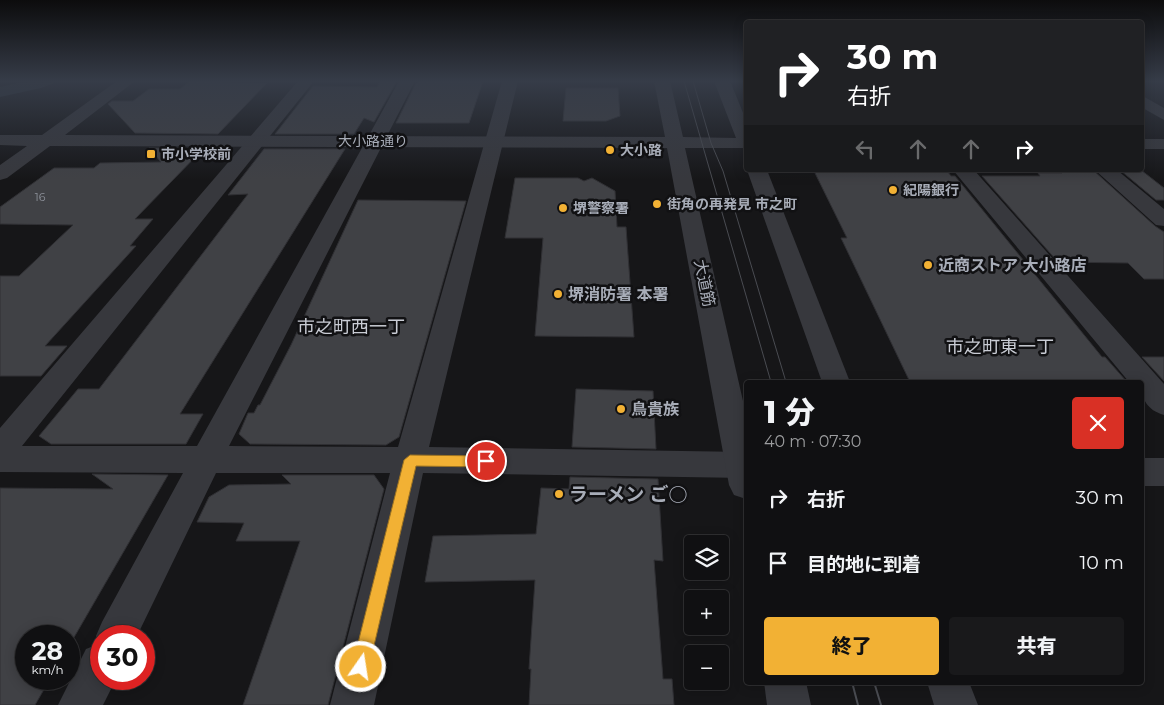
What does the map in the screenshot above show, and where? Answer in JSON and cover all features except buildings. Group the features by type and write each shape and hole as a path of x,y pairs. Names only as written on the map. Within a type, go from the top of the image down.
{"street":[{"path":"0,174 81,114"},
{"path":"0,450 279,114"},
{"path":"122,625 206,460 390,114"},
{"path":"352,705 410,460 502,114"},
{"name":"大道筋","path":"669,114 744,467"},
{"path":"735,114 744,137"},
{"name":"大小路通り","path":"0,140 744,142"},
{"path":"1144,144 1164,144"},
{"path":"758,172 835,380"},
{"path":"965,172 1143,380"},
{"path":"1107,172 1164,220"},
{"path":"1144,381 1164,404"},
{"path":"0,458 410,460 744,472"},
{"path":"1144,472 1164,472"},
{"path":"80,705 90,685"},
{"path":"786,685 789,705"},
{"path":"949,685 956,705"}],"tram line":[{"path":"694,114 770,380"},
{"path":"703,114 711,143 723,171 785,380"},
{"path":"853,685 858,705"},
{"path":"875,685 881,705"}],"place":[{"name":"大小路","path":"610,150"},
{"name":"市小学校前","path":"151,154"},
{"name":"紀陽銀行","path":"893,190"},
{"name":"街角の再発見 市之町","path":"657,204"},
{"name":"堺警察署","path":"563,208"},
{"name":"近商ストア 大小路店","path":"928,265"},
{"name":"堺消防署 本署","path":"558,294"},
{"name":"鳥貴族","path":"621,409"},
{"name":"ラーメン ご○","path":"559,494"}],"district":[{"name":"市之町西一丁","path":"351,327"},
{"name":"市之町東一丁","path":"1000,347"}],"route":[{"path":"361,667 410,460 486,461"}]}
